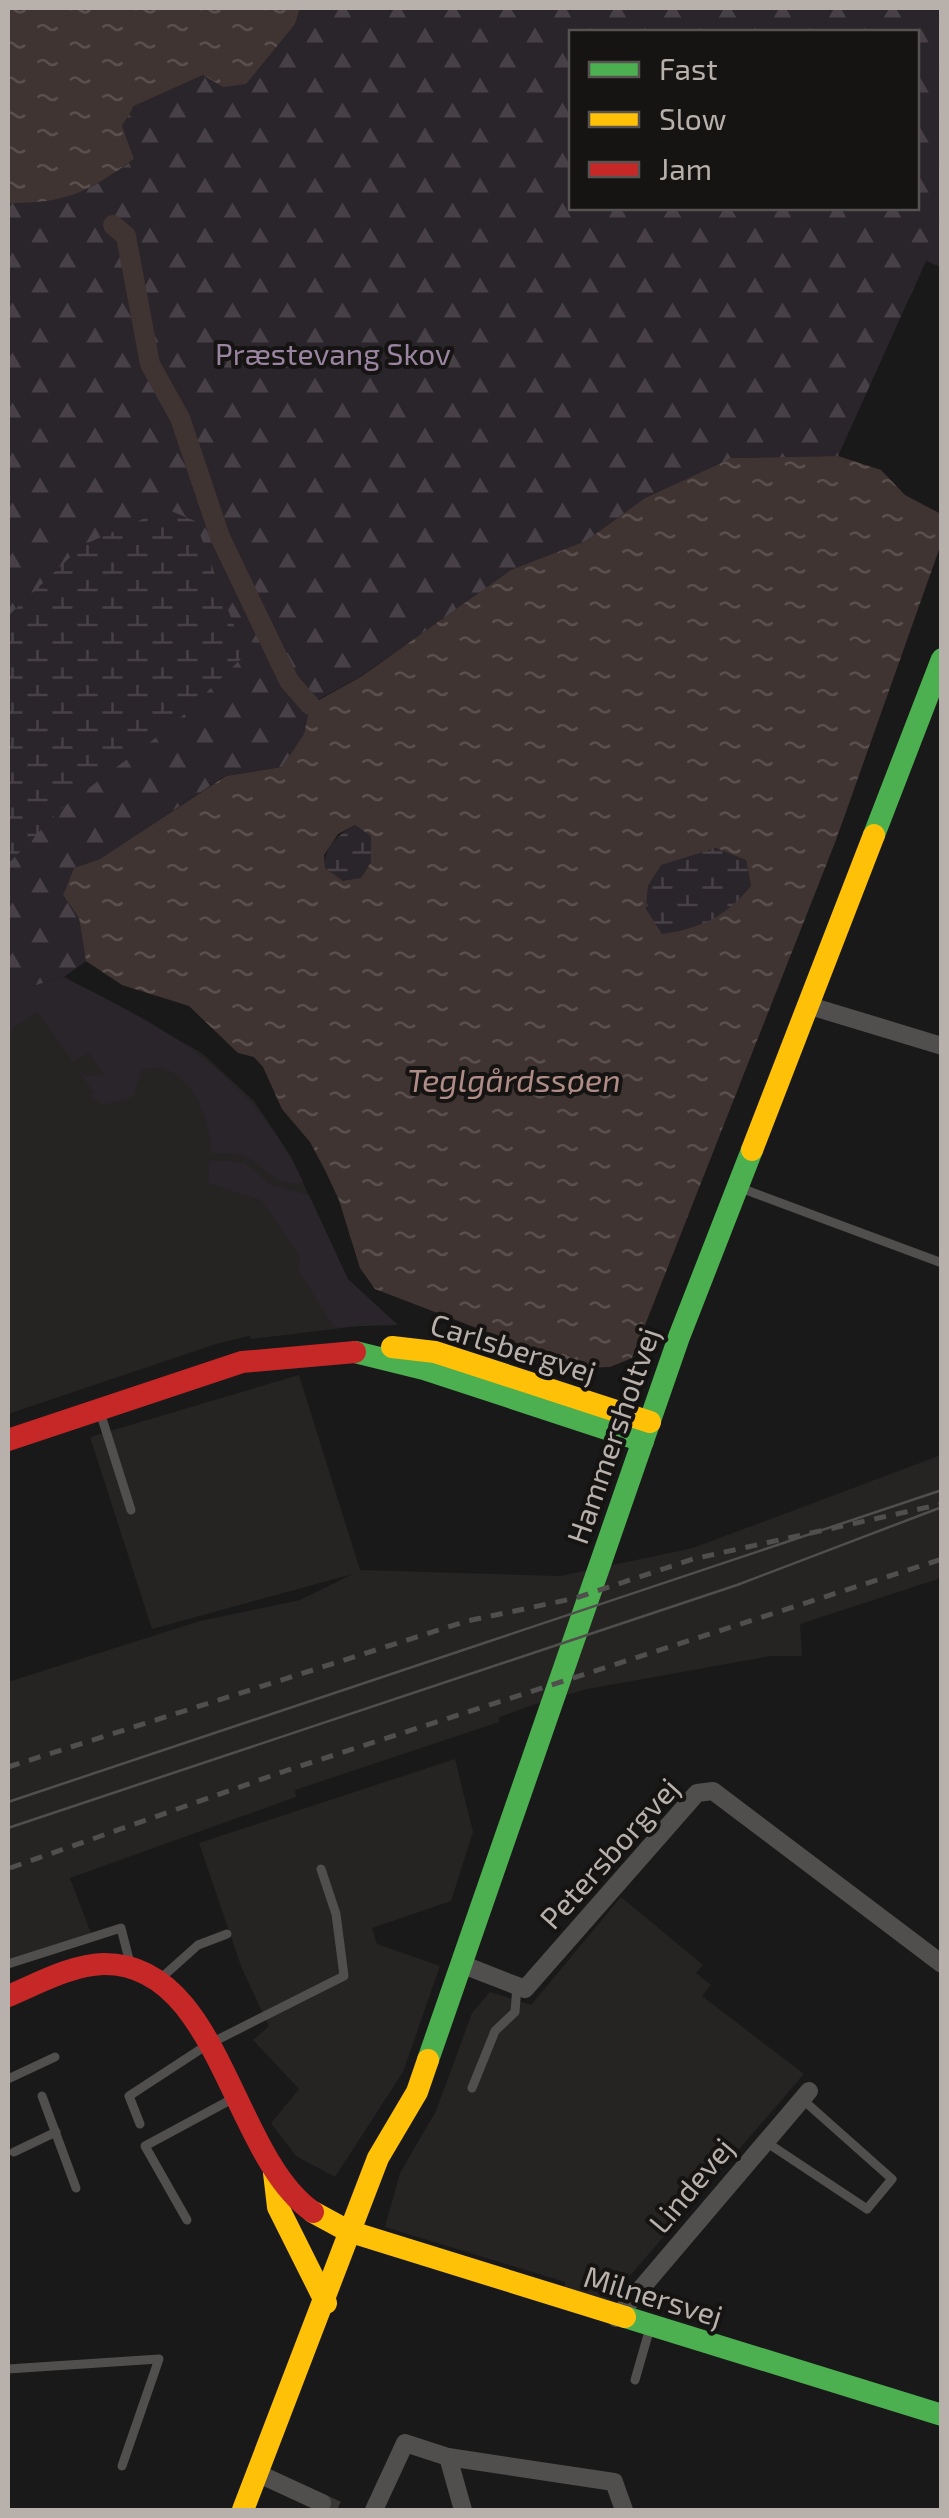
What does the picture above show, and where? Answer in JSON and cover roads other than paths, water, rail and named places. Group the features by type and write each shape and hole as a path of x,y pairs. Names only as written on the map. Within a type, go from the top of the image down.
{"street":[{"name":"Hammersholtvej","path":"243,2510 326,2303 348,2232 378,2158 417,2092 735,1186 940,671"},
{"path":"807,1005 942,1046"},
{"name":"Carlsbergvej","path":"8,1440 242,1362 290,1353 359,1352 646,1431"},
{"name":"Petersborgvej","path":"518,1986 526,1989 697,1793 713,1791 942,1964"},
{"path":"8,1996 104,1963 130,1966 160,1980 186,2006 274,2173 278,2207 326,2303"},
{"path":"461,1964 518,1986"},
{"name":"Lindevej","path":"616,2318 805,2095"},
{"name":"Milnersvej","path":"274,2173 310,2212 348,2232 616,2318 942,2414"},
{"path":"374,2510 406,2443 448,2456 614,2482 624,2510"},
{"path":"448,2456 463,2510"},
{"path":"259,2474 322,2503"}],"lane":[{"path":"735,1186 942,1263"},
{"path":"99,1409 131,1510"},
{"path":"140,2124 129,2096 207,2045 344,1976 336,1914 320,1869"},
{"path":"8,1964 120,1928 130,1966"},
{"path":"160,1980 198,1946 227,1934"},
{"path":"472,2088 494,2031 514,2012 518,1986"},
{"path":"8,2079 55,2058"},
{"path":"766,2142 866,2209 892,2179 805,2095"},
{"path":"42,2096 76,2188"},
{"path":"187,2220 146,2146 234,2098"},
{"path":"14,2152 56,2132"},
{"path":"635,2380 650,2328"},
{"path":"8,2368 159,2359 122,2466"}],"water":[{"path":"8,8 300,8 295,24 246,84 223,87 203,75 134,106 122,126 134,159 118,171 76,194 46,201 8,203"},
{"name":"Teglgårdssøen","path":"838,456 881,470 905,495 941,514 941,544 836,840 632,1358 610,1367 581,1368 375,1289 360,1268 339,1200 325,1170 310,1142 282,1109 263,1067 254,1057 238,1053 189,1006 122,985 86,961 79,918 63,895 74,868 100,859 226,776 282,767 304,734 310,705 362,676 511,570 586,541 645,498 732,458","holes":["355,825 371,836 371,862 361,878 343,881 325,868 324,855 338,834","716,848 746,860 751,886 712,919 662,934 646,909 648,886 661,865"]}],"waterway":[{"path":"113,225 126,236 150,364 180,418 220,537 289,681 310,705"}],"tunnel":[{"path":"322,2503 337,2510"}],"tram line":[{"path":"8,1802 942,1490"},
{"path":"8,1828 737,1585 942,1507"}],"railway":[{"path":"8,1767 467,1621 576,1598 693,1559 942,1504"},
{"path":"10,1868 288,1770 942,1559"}],"park label":[{"name":"Præstevang Skov","path":"333,355"}]}
